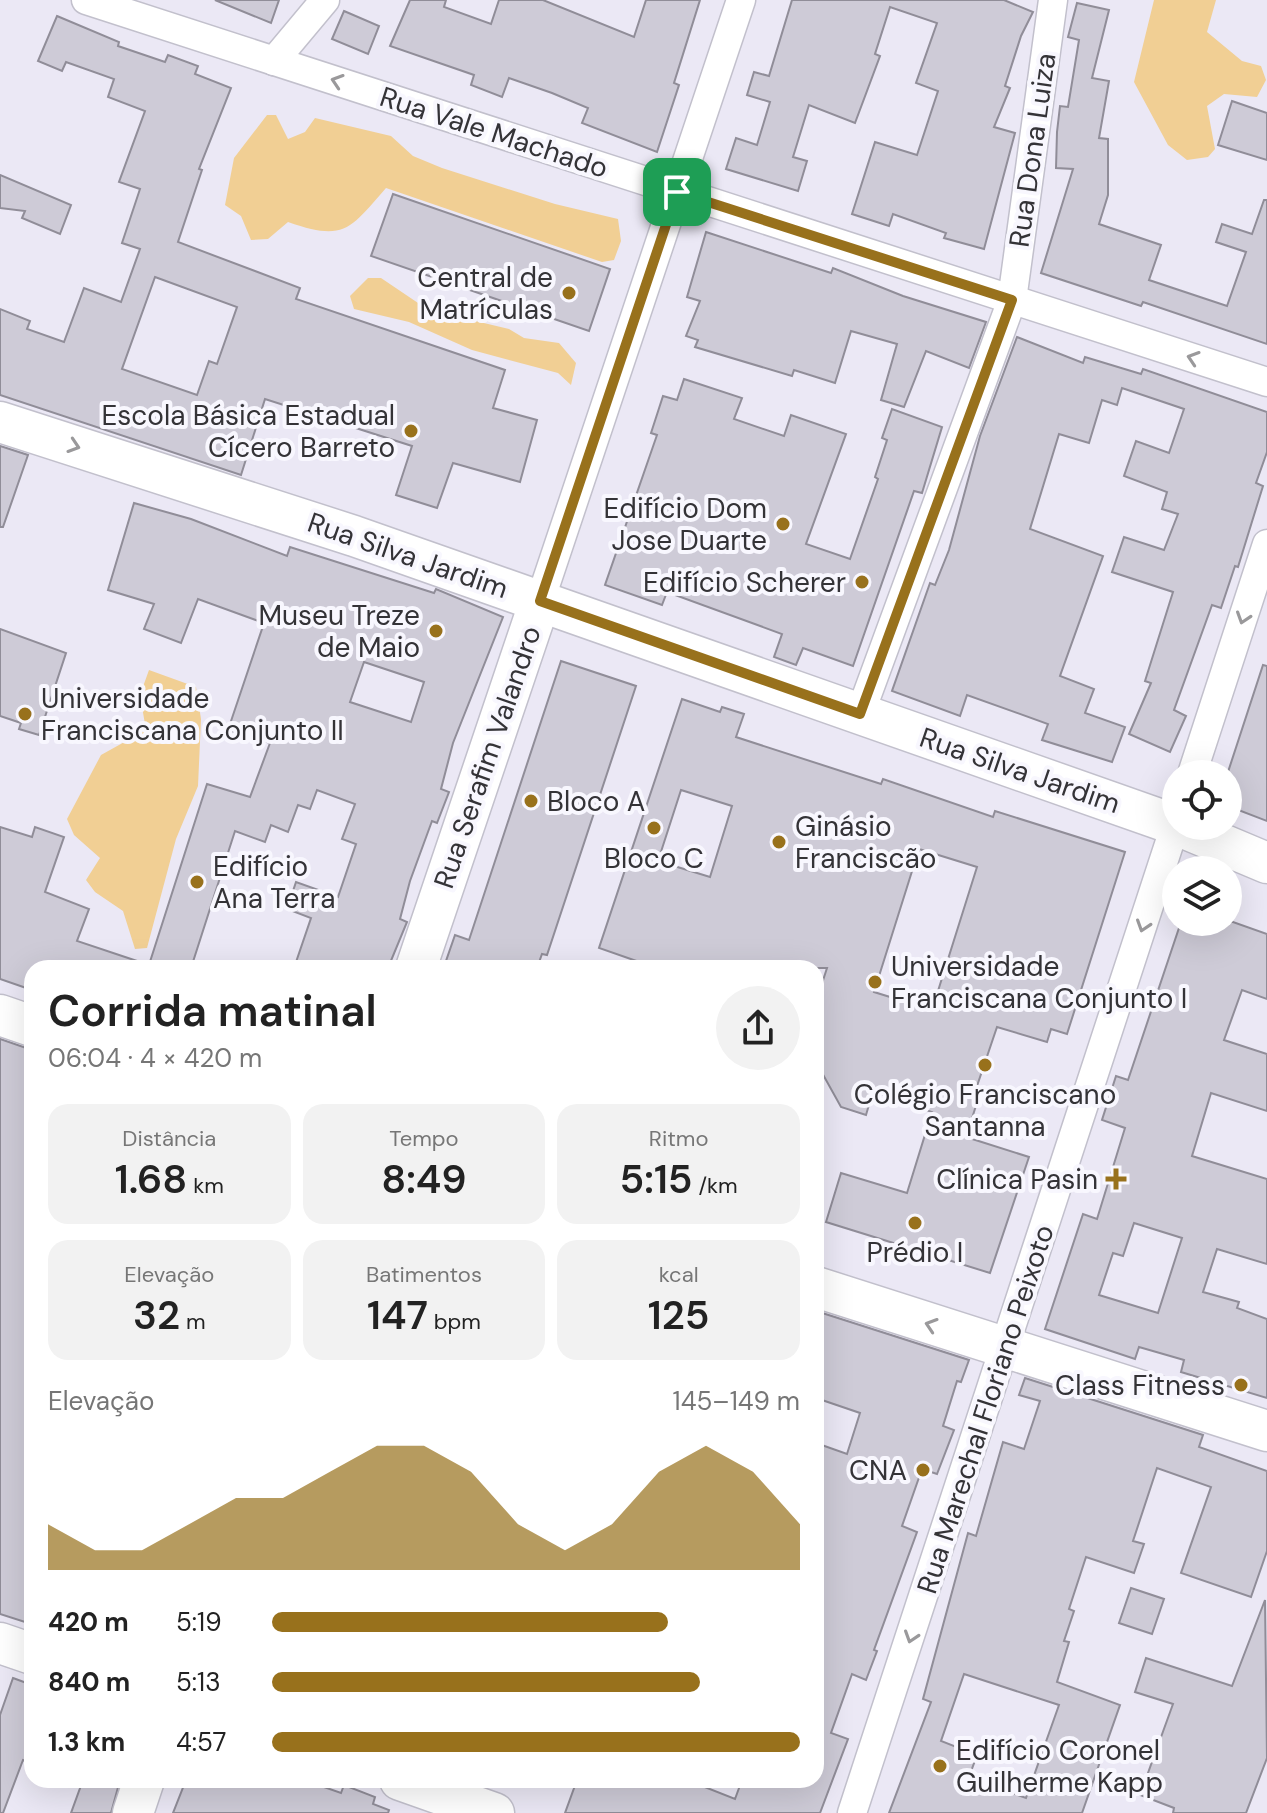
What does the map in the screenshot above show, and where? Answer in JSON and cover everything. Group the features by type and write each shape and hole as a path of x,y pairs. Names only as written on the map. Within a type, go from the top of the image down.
{"street":[{"name":"Rua Vale Machado","path":"86,0 1267,382"},
{"path":"274,61 325,0"},
{"name":"Rua Serafim Valandro","path":"419,960 741,0"},
{"name":"Rua Dona Luiza","path":"860,714 1012,300 1053,0"},
{"name":"Rua Silva Jardim","path":"0,422 354,536 1162,820"},
{"path":"1197,760 1267,544"},
{"name":"Rua Marechal Floriano Peixoto","path":"852,1813 1171,840"},
{"name":"Rua Silva Jardim","path":"1212,840 1267,863"},
{"path":"0,1015 24,1023"},
{"path":"824,1290 1005,1350 1267,1431"},
{"path":"0,1643 24,1651"},
{"path":"133,1813 141,1788"},
{"path":"423,1788 494,1813"}],"shaded area":[{"path":"1154,0 1216,0 1207,32 1242,61 1261,66 1266,80 1257,97 1224,94 1207,106 1215,149 1208,157 1187,160 1168,145 1134,82"},
{"path":"267,115 276,115 288,139 305,132 315,118 391,136 413,156 442,168 555,204 618,219 621,241 614,260 602,262 386,188 364,213 345,228 322,231 288,222 268,239 251,240 241,216 225,205 234,158"},
{"path":"368,278 381,278 421,305 442,313 509,329 524,338 559,343 576,363 571,385 558,373 472,350 409,322 354,309 350,296"},
{"path":"149,670 196,687 201,719 198,786 176,839 147,948 135,949 123,911 95,892 86,880 100,858 74,835 67,819 101,755 146,730 140,695"}],"building":[{"path":"215,0 279,0 271,23"},
{"path":"410,0 446,0 444,7 491,24 499,0 543,0 634,37 646,0 700,0 674,83 679,85 657,152 582,123 588,108 552,93 509,78 502,97 471,85 474,75 390,46"},
{"path":"792,0 1004,0 1033,12 1021,36 1005,86 1010,88 994,127 1015,133 984,249 944,238 946,233 893,214 889,226 852,214 875,142 917,155 938,91 916,83 937,23 890,7 875,54 880,56 855,123 809,105 793,157 807,161 798,191 726,169 736,138 757,145 770,102 747,95 754,72 769,76"},
{"path":"1077,3 1109,10 1092,78 1109,81 1099,138 1108,139 1108,195 1099,224 1161,245 1149,280 1227,306 1246,252 1216,242 1222,224 1252,234 1264,200 1267,200 1267,344 1143,302 1141,306 1041,273 1073,169 1056,168 1060,106 1068,107 1079,40 1068,37"},
{"path":"344,11 379,26 368,54 332,39"},
{"path":"57,16 119,42 118,46 165,62 168,55 198,66 195,74 231,88 199,169 202,170 178,242 300,288 296,299 505,370 493,408 537,420 520,482 453,463 437,508 396,495 412,446 265,399 241,475 0,395 0,309 30,321 27,329 64,342 84,288 121,302 140,249 122,243 140,189 119,182 145,111 108,97 114,79 66,62 62,71 38,61","holes":["155,277 237,307 217,364 209,361 197,395 122,369"]},
{"path":"1232,101 1267,113 1267,160 1218,145"},
{"path":"0,175 71,205 60,234 22,218 25,211 0,208"},
{"path":"393,194 610,269 589,331 371,256"},
{"path":"706,232 831,273 833,268 903,296 986,322 969,368 926,351 904,407 881,400 897,344 851,331 835,383 794,370 792,376 695,347 698,340 686,336 700,301 687,297"},
{"path":"1017,337 1083,363 1085,357 1141,374 1143,369 1267,412 1267,452 1256,483 1263,486 1238,567 1235,566 1221,608 1212,605 1174,710 1186,716 1170,752 1129,734 1151,683 1145,681 1173,592 1112,572 1124,537 1164,550 1178,514 1162,509 1167,492 1124,476 1136,441 1169,453 1184,409 1122,388 1117,405 1102,400 1089,443 1059,434 1030,529 1103,556 1060,676 1094,689 1085,713 1125,727 1112,762 1042,740 1048,724 967,695 960,716 892,691 930,583 935,585 949,550 980,436"},
{"path":"684,379 742,398 734,419 784,436 791,415 846,434 806,544 850,559 878,479 875,477 887,440 882,438 892,409 942,427 922,493 914,491 853,666 803,648 796,665 774,657 782,634 667,592 662,605 605,585 657,435 651,433 663,396 677,400"},
{"path":"0,446 28,455 3,527 0,527"},
{"path":"134,503 191,519 287,556 290,547 434,593 436,589 503,617 453,743 441,789 449,792 437,823 432,821 410,881 400,919 407,922 391,960 297,960 311,918 287,909 296,882 338,897 356,844 342,839 355,804 317,790 310,809 298,805 288,832 271,825 265,842 235,831 194,960 151,960 207,784 250,797 270,743 228,730 264,623 198,599 181,643 144,629 154,604 108,590","holes":["364,662 424,682 411,722 350,702"]},
{"path":"0,629 66,653 39,735 19,729 21,723 0,716"},
{"path":"561,661 636,686 547,955 542,954 540,960 446,960 455,935 469,940"},
{"path":"1263,665 1267,666 1267,821 1242,811 1242,760 1232,760"},
{"path":"682,699 720,712 722,707 744,714 736,737 881,784 883,779 993,817 995,811 1125,852 1067,1034 1051,1029 1047,1042 997,1027 976,1089 981,1090 966,1137 1029,1157 990,1273 826,1222 841,1173 907,1193 932,1112 873,1091 866,1115 841,1107 824,1076 824,977 827,968 824,968 824,960 634,960 599,948","holes":["681,790 732,806 710,877 658,861","919,849 977,867 932,1010 874,992"]},
{"path":"0,827 32,837 35,827 64,837 45,892 89,909 77,941 134,960 24,960 24,987 0,979"},
{"path":"1242,925 1267,934 1267,999 1242,990 1224,1040 1267,1054 1267,1111 1211,1093 1192,1156 1267,1179 1267,1264 1217,1249 1203,1292 1239,1302 1237,1308 1267,1319 1267,1398 1181,1372 1184,1360 1139,1347 1135,1359 1045,1329 1083,1214 1097,1219 1125,1128 1102,1120 1116,1076 1128,1080 1176,936 1242,936","holes":["1134,1223 1182,1238 1158,1313 1099,1295 1113,1253 1123,1256"]},
{"path":"0,1039 24,1047 24,1622 0,1614"},
{"path":"824,1314 969,1360 961,1382 957,1381 943,1426 954,1430 937,1474 922,1469 902,1526 917,1532 874,1650 877,1651 866,1680 852,1674 831,1733 848,1739 820,1813 565,1813 574,1788 707,1788 735,1799 739,1788 824,1788 824,1446 847,1454 860,1413 824,1401"},
{"path":"1025,1378 1203,1435 1199,1447 1267,1471 1267,1551 1251,1597 1181,1573 1211,1487 1157,1468 1133,1541 1144,1544 1134,1573 1086,1557 1069,1609 1074,1611 1064,1641 1069,1642 1057,1682 1120,1705 1082,1813 889,1813 931,1702 923,1699 968,1533 976,1536 1003,1442 1024,1449 1040,1401 1019,1395","holes":["964,1674 1059,1705 1026,1798 969,1777 977,1755 941,1741"]},
{"path":"1131,1588 1164,1599 1152,1634 1119,1623"},
{"path":"1265,1600 1267,1758 1246,1813 1173,1813 1174,1808 1140,1795 1173,1704 1135,1692 1146,1658 1232,1686"},
{"path":"13,1678 24,1682 24,1760 3,1813 0,1813 0,1715"},
{"path":"80,1788 118,1788 111,1813 71,1813"},
{"path":"183,1788 327,1788 341,1793 343,1788 352,1788 375,1797 373,1804 389,1810 388,1813 173,1813"}],"place":[{"name":"Central de Matrículas","path":"569,293"},
{"name":"Escola Básica Estadual Cícero Barreto","path":"411,431"},
{"name":"Edifício Dom Jose Duarte","path":"783,524"},
{"name":"Edifício Scherer","path":"862,582"},
{"name":"Museu Treze de Maio","path":"436,631"},
{"name":"Universidade Franciscana Conjunto II","path":"25,714"},
{"name":"Bloco A","path":"531,801"},
{"name":"Bloco C","path":"654,828"},
{"name":"Ginásio Franciscão","path":"779,842"},
{"name":"Edifício Ana Terra","path":"197,882"},
{"name":"Universidade Franciscana Conjunto I","path":"875,982"},
{"name":"Colégio Franciscano Santanna","path":"985,1065"},
{"name":"Clínica Pasin","path":"1116,1179"},
{"name":"Prédio I","path":"915,1223"},
{"name":"Class Fitness","path":"1241,1385"},
{"name":"CNA","path":"923,1470"},
{"name":"Edifício Coronel Guilherme Kapp","path":"940,1766"}],"route":[{"path":"677,192 1012,300 860,714 540,601 677,192"}]}
